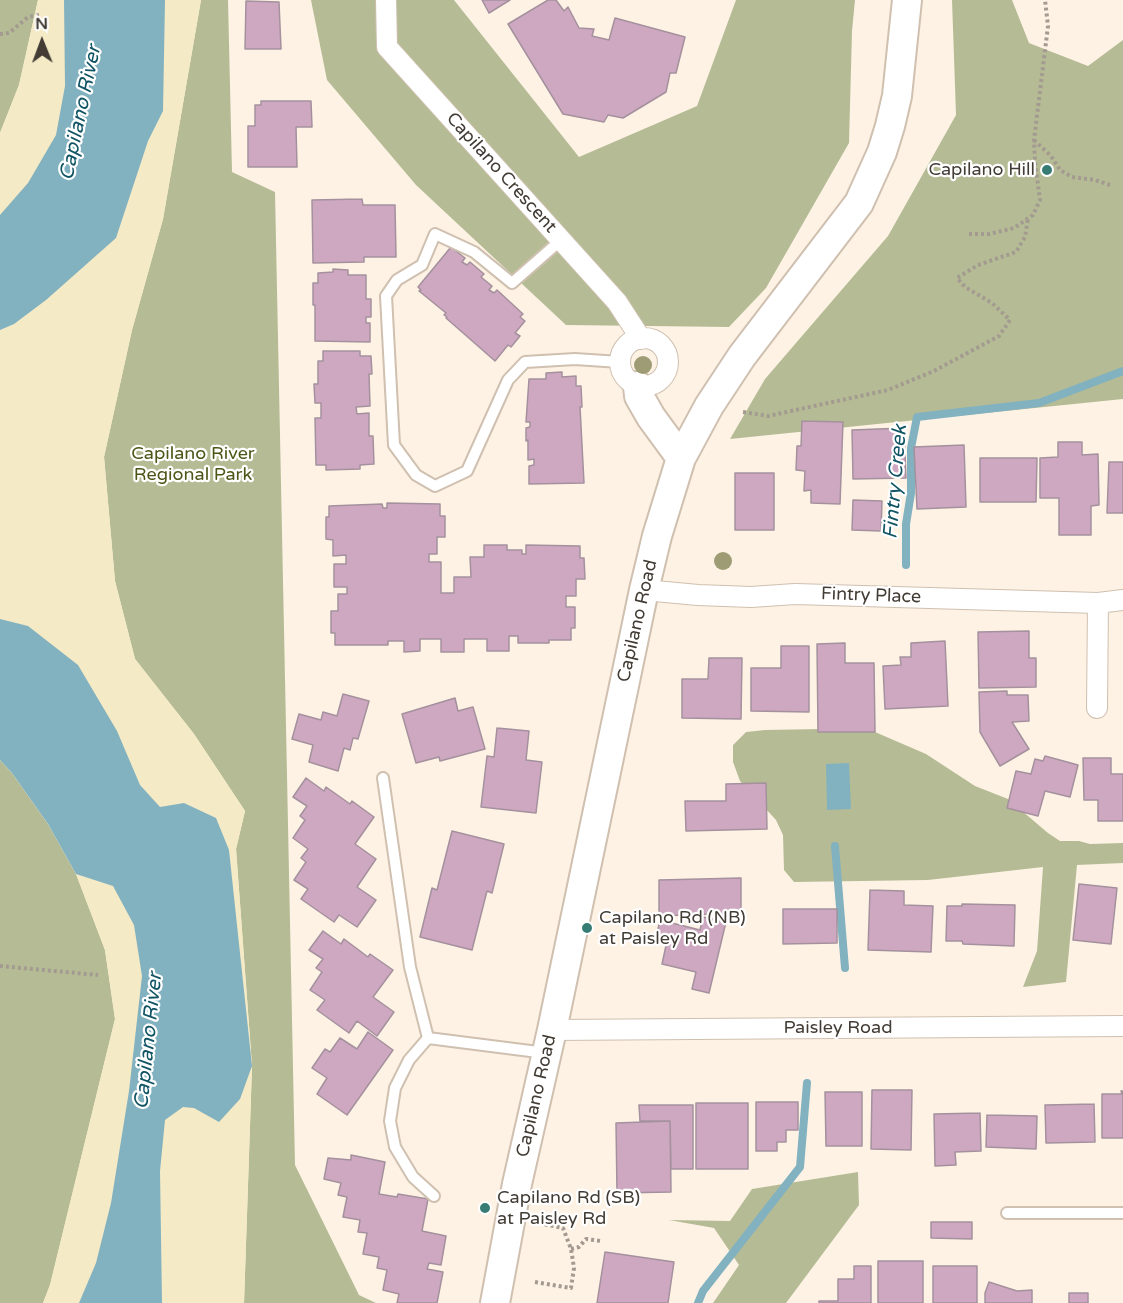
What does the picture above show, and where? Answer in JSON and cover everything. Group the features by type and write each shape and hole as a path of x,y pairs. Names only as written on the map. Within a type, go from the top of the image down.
{"main road":[{"name":"Capilano Road","path":"496,1301 517,1184 550,1041 644,590 657,536 681,458 709,406 742,356 859,203 882,152 890,126 897,96 907,0"},
{"path":"638,386 639,396 651,417 681,458"}],"street":[{"name":"Capilano Crescent","path":"386,0 387,46 617,302 641,339 649,339 663,348 668,364 661,378 655,384 638,386"},
{"path":"638,386 625,377 620,362 624,349 634,340 641,339"},
{"name":"Fintry Place","path":"644,590 698,596 752,597 805,594 1098,603 1123,600"},
{"path":"1097,708 1098,603"},
{"name":"Paisley Road","path":"550,1041 1123,1026"}],"lane":[{"path":"561,240 512,283 474,252 435,234 422,265 397,280 386,296 394,445 416,475 435,486 467,471 508,380 525,362 575,359 620,362"},
{"path":"383,778 410,967 428,1038"},
{"path":"428,1038 550,1041"},
{"path":"428,1038 409,1060 395,1088 390,1121 395,1147 413,1177 434,1196"},
{"path":"1007,1213 1123,1213"}],"path":[{"path":"969,234 989,234 1014,228 1033,215 1040,200 1034,140 1048,26 1045,0"},
{"path":"0,34 9,33 28,17 39,15"},
{"path":"1034,140 1051,156 1060,170 1072,177 1095,180 1110,185"},
{"path":"743,412 768,416 888,390 934,372 999,336 1010,320 992,303 965,287 957,278 978,265 1016,252 1025,237 1029,218"},
{"path":"0,966 98,975"},
{"path":"536,1282 571,1288 574,1269 571,1249 563,1228 543,1224"},
{"path":"571,1249 579,1247 586,1239 601,1241"}],"green space":[{"path":"0,0 38,0 19,85 0,133"},
{"name":"Capilano River Regional Park","path":"201,0 228,0 232,172 275,192 295,1165 359,1295 376,1303 244,1303 252,1066 236,849 245,811 194,734 135,659 115,581 104,457 132,330 163,219"},
{"path":"311,0 454,0 579,157 697,106 736,0 855,0 849,143 766,288 729,327 566,325 416,185 327,80"},
{"path":"952,0 1012,0 1029,43 1088,66 1123,40 1123,399 730,439 765,379 888,236 956,115"},
{"path":"859,729 875,732 926,754 975,786 1008,799 1060,841 1079,841 1090,844 1123,843 1123,863 1077,865 1066,982 1023,987 1037,951 1043,867 928,880 794,882 784,870 783,835 776,820 740,781 733,762 733,745 746,732"},
{"path":"0,760 48,824 76,874 105,950 115,1019 50,1285 43,1303 0,1303"},
{"path":"858,1172 859,1205 786,1303 713,1303 739,1265 714,1228 669,1220 730,1221 752,1189"}],"sand":[{"path":"38,0 201,0 163,219 132,330 104,457 115,581 135,659 194,734 245,811 236,849 252,1066 244,1303 43,1303 50,1285 115,1019 105,950 76,874 48,824 0,760 0,133 19,85"}],"water":[{"name":"Capilano River","path":"64,0 165,0 163,111 148,141 116,238 46,300 14,324 0,330 0,215 28,183 56,135 65,86"},
{"name":"Capilano River","path":"0,619 28,626 78,665 117,731 140,785 160,807 184,803 216,818 229,850 252,1066 240,1099 219,1122 194,1108 183,1107 165,1120 160,1171 162,1303 79,1303 96,1263 111,1203 129,1091 142,976 134,925 113,886 76,874 48,824 0,760"},
{"path":"849,763 851,809 827,810 826,764"}],"building":[{"path":"482,0 510,0 489,13"},
{"path":"548,0 556,0 564,11 568,7 579,28 594,29 592,36 609,40 615,18 685,37 676,73 670,73 666,92 623,118 608,115 604,122 563,114 508,24"},
{"path":"246,1 279,2 281,49 245,49"},
{"path":"261,101 311,101 312,127 296,127 297,167 248,167 248,126 255,126 255,105 261,105"},
{"path":"362,199 363,205 395,205 396,257 364,257 364,262 313,263 312,200"},
{"path":"451,247 465,258 462,262 467,265 470,262 484,274 481,277 492,286 489,290 494,293 497,290 523,314 520,317 525,321 515,333 520,336 511,347 508,345 495,361 446,318 444,315 446,313 419,291 421,290 418,287"},
{"path":"333,269 348,270 348,275 366,275 366,299 371,299 371,317 366,317 366,323 370,323 370,342 315,341 313,283 318,283 318,273 333,272"},
{"path":"323,351 360,351 360,356 371,356 370,406 356,407 357,414 369,413 369,436 373,436 374,464 360,465 360,469 326,470 326,465 316,465 315,418 321,418 321,403 315,403 314,384 318,384 318,361 323,361"},
{"path":"562,372 562,377 576,376 576,386 581,386 584,483 529,484 529,466 534,465 534,459 528,460 528,440 526,441 526,428 530,427 530,422 526,422 529,379 546,379 546,373"},
{"path":"802,421 843,422 840,504 811,503 811,490 804,491 805,471 796,470 797,446 801,446"},
{"path":"904,428 906,478 853,479 852,430"},
{"path":"1058,442 1082,442 1082,455 1098,454 1099,505 1091,506 1091,535 1059,535 1059,498 1040,498 1040,458 1058,457"},
{"path":"964,445 966,507 917,509 914,447"},
{"path":"980,458 1037,458 1036,502 980,502"},
{"path":"1109,462 1123,462 1123,513 1107,513"},
{"path":"735,473 774,473 774,530 735,530"},
{"path":"853,500 882,501 881,531 852,530"},
{"path":"387,503 440,504 440,516 445,516 445,537 437,537 437,554 429,554 429,562 441,562 441,593 454,593 454,577 471,577 470,557 484,557 484,545 507,545 507,550 522,550 522,554 526,554 526,545 580,546 580,558 584,558 585,579 576,579 576,596 566,596 566,607 575,607 575,628 571,628 571,640 518,643 518,636 509,636 509,651 487,651 487,639 464,639 464,652 441,652 441,639 420,639 420,651 404,652 404,641 388,641 388,645 335,645 335,633 331,633 331,611 338,611 338,594 347,594 347,587 334,587 334,564 346,564 346,555 333,556 333,540 326,539 326,517 329,517 329,506 382,504 383,508 387,508"},
{"path":"1029,631 1029,658 1036,658 1036,687 979,688 978,632"},
{"path":"945,641 948,706 885,709 883,666 901,665 900,657 911,657 911,643"},
{"path":"845,643 845,663 874,663 875,732 818,732 817,644"},
{"path":"781,646 809,646 809,712 751,711 751,668 781,668"},
{"path":"709,658 742,658 741,719 682,718 682,679 708,679"},
{"path":"1007,691 1007,695 1028,695 1029,721 1012,722 1029,749 1000,766 980,732 979,692"},
{"path":"343,694 369,701 358,739 353,738 350,750 344,748 338,771 309,762 313,745 292,739 299,714 321,720 323,712 337,716"},
{"path":"455,698 458,711 473,707 485,749 440,761 439,757 416,763 402,714"},
{"path":"497,728 529,731 526,760 542,762 536,813 481,807 487,756 494,757"},
{"path":"1045,756 1078,765 1070,797 1045,791 1038,816 1007,808 1016,771 1031,774 1035,759 1043,761"},
{"path":"1083,758 1111,758 1111,774 1123,774 1123,821 1098,821 1098,800 1084,800"},
{"path":"306,778 324,791 326,787 350,804 352,801 374,817 355,844 376,859 357,887 376,900 357,927 339,915 334,922 301,899 308,889 294,880 306,862 301,858 308,849 293,838 305,820 300,816 307,806 293,797"},
{"path":"766,783 767,829 686,831 685,801 726,801 726,784"},
{"path":"452,831 504,844 492,893 487,891 472,950 420,937 432,888 437,890"},
{"path":"741,878 741,913 659,916 659,880"},
{"path":"1079,884 1117,888 1111,944 1073,940"},
{"path":"870,890 904,891 904,905 933,906 931,952 868,950"},
{"path":"962,904 1015,905 1014,946 946,941 947,906 962,906"},
{"path":"783,909 837,909 837,943 783,944"},
{"path":"703,917 726,922 709,993 692,989 696,972 662,964 667,941 656,938 660,920 700,930"},
{"path":"323,931 341,944 344,939 368,957 370,954 393,970 373,997 394,1012 377,1036 357,1021 349,1033 317,1010 325,1000 310,990 322,972 316,968 323,959 309,950"},
{"path":"368,1032 393,1050 347,1115 317,1094 327,1078 312,1068 325,1049 330,1052 340,1038 357,1049"},
{"path":"872,1090 912,1090 911,1150 871,1149"},
{"path":"1121,1091 1123,1091 1123,1138 1102,1138 1102,1094 1122,1094"},
{"path":"825,1092 862,1092 862,1146 826,1146"},
{"path":"756,1102 798,1102 798,1130 786,1130 786,1142 777,1142 777,1151 756,1151"},
{"path":"696,1103 748,1103 748,1169 696,1169"},
{"path":"1094,1104 1095,1142 1046,1143 1045,1105"},
{"path":"639,1105 693,1105 693,1169 671,1169 670,1121 640,1121"},
{"path":"980,1113 981,1151 955,1152 956,1165 935,1166 934,1114"},
{"path":"987,1115 1037,1116 1036,1149 986,1147"},
{"path":"670,1121 671,1192 617,1193 616,1123"},
{"path":"351,1155 385,1162 379,1194 397,1197 398,1194 428,1199 422,1231 446,1236 441,1265 429,1263 427,1269 443,1272 437,1303 397,1303 399,1294 383,1290 387,1270 377,1268 379,1257 363,1254 367,1233 358,1232 360,1220 343,1217 347,1197 338,1195 341,1183 324,1179 328,1158 351,1160"},
{"path":"931,1222 972,1222 972,1239 931,1238"},
{"path":"605,1252 674,1262 668,1303 597,1303"},
{"path":"878,1261 923,1261 923,1303 878,1303"},
{"path":"854,1266 871,1266 871,1303 819,1303 819,1301 838,1301 838,1279 854,1279"},
{"path":"933,1266 977,1266 977,1303 933,1303"},
{"path":"989,1282 1017,1291 1032,1290 1032,1303 985,1303 985,1293"},
{"path":"1069,1293 1088,1293 1088,1303 1069,1303"}],"waterway":[{"name":"Fintry Creek","path":"906,565 906,524 911,493 911,448 917,417 1039,403 1123,371"},
{"path":"835,846 845,968"},
{"path":"698,1303 703,1291 800,1167 807,1083"}],"place":[{"name":"Capilano Hill","path":"1047,170"},
{"name":"Capilano Rd (NB) at Paisley Rd","path":"587,928"},
{"name":"Capilano Rd (SB) at Paisley Rd","path":"485,1208"}]}
